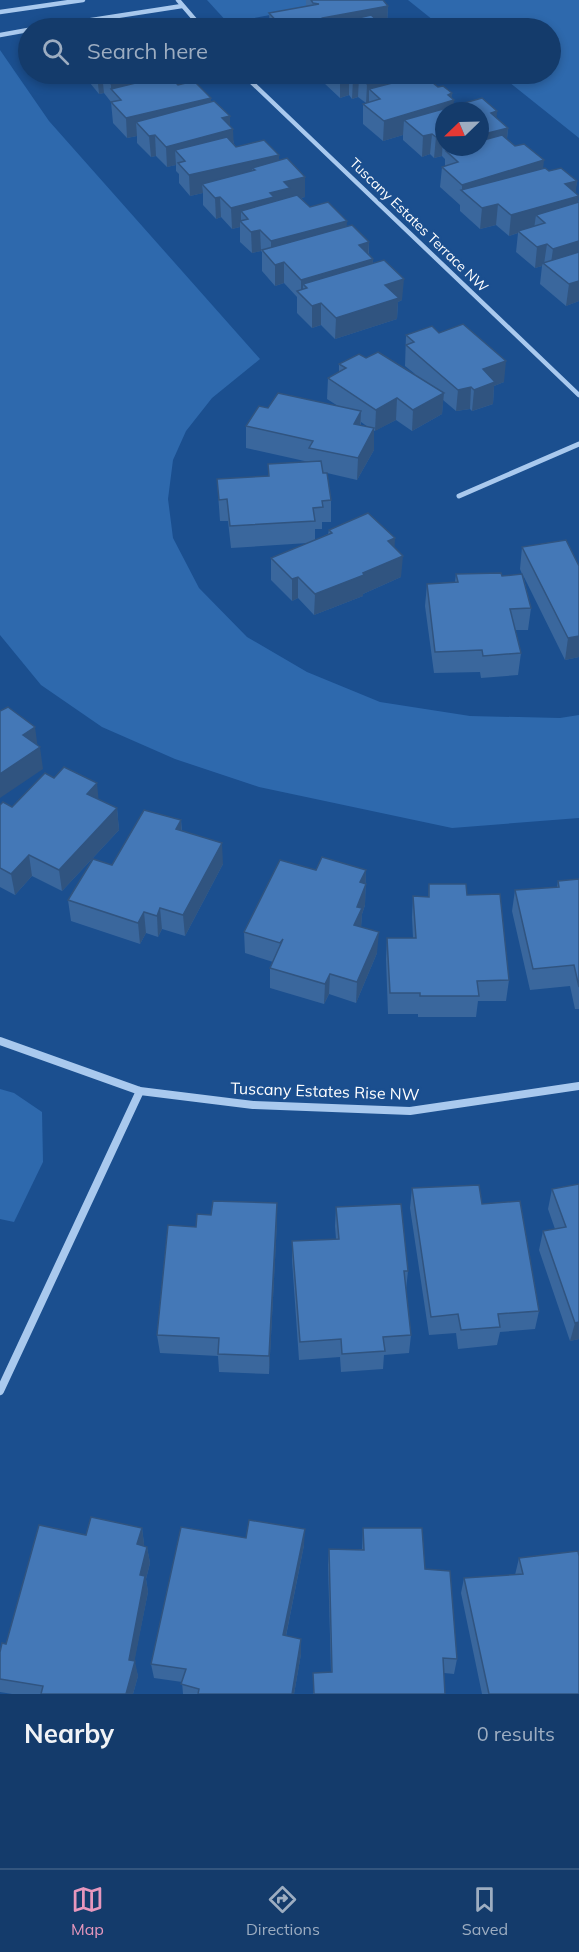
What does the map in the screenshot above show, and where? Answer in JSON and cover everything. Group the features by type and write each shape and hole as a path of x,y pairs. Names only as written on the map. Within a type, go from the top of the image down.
{"street":[{"path":"0,12 84,0"},
{"path":"178,0 193,18"},
{"path":"105,18 182,6"},
{"path":"0,35 18,32"},
{"name":"Tuscany Estates Terrace NW","path":"253,84 579,395"},
{"path":"459,496 579,444"},
{"name":"Tuscany Estates Rise NW","path":"0,1041 140,1091 253,1105 410,1111 579,1086"},
{"path":"0,1390 140,1091"}],"shaded area":[{"path":"207,0 350,0 255,18 223,18"},
{"path":"408,0 579,0 579,138 512,84 561,84 561,18 430,18"},
{"path":"0,50 18,76 18,84 23,84 49,121 260,359 212,398 186,431 173,460 168,499 173,538 199,588 247,637 307,672 380,702 470,716 560,718 579,715 579,818 452,828 259,787 175,759 102,727 41,685 0,635"},
{"path":"0,1089 14,1093 42,1112 43,1162 14,1222 0,1219"}],"building":[{"path":"311,0 383,0 388,6 323,18 274,18 269,13 319,4"},
{"path":"371,15 374,18 359,18"},
{"path":"131,84 197,84 211,98 126,118 111,102 121,100 111,89"},
{"path":"388,84 434,84 438,87 443,86 452,93 448,95 454,100 435,102 435,106 384,121 363,104 380,99 369,89"},
{"path":"482,98 487,102 468,102"},
{"path":"214,101 230,116 222,118 233,129 166,147 155,135 149,136 136,122"},
{"path":"489,104 497,111 491,113 508,128 489,133"},
{"path":"435,111 435,136 432,134 423,136 404,120"},
{"path":"502,135 515,146 524,144 544,160 462,185 442,167 458,162 451,156 489,156 489,139"},
{"path":"227,137 236,147 264,140 279,155 189,175 178,163 185,161 175,150"},
{"path":"287,158 305,177 284,182 290,188 270,193 274,197 231,208 220,197 215,198 202,184 255,170 252,168"},
{"path":"545,168 549,171 561,168 577,181 565,184 579,196 511,215 498,204 482,208 461,190"},
{"path":"297,195 310,207 328,202 347,221 271,241 260,230 251,232 240,221 248,219 241,211"},
{"path":"579,202 579,241 553,249 547,244 537,247 518,231 545,223 536,215"},
{"path":"352,225 369,242 359,245 373,259 301,280 284,262 275,265 262,250"},
{"path":"579,252 579,281 569,284 543,263"},
{"path":"384,260 404,279 385,285 399,298 336,318 321,303 312,306 297,291 307,288 303,284"},
{"path":"463,324 506,361 483,369 495,382 474,390 471,387 458,390 406,345 414,342 406,335 432,326 439,333"},
{"path":"378,352 444,393 413,410 397,398 376,410 328,378 346,368 339,364 359,354 366,358"},
{"path":"278,393 361,411 354,424 374,428 358,458 309,448 313,441 246,426 259,406 268,408"},
{"path":"321,461 323,473 327,473 331,500 322,501 323,507 313,508 315,521 230,526 227,499 219,500 217,479 269,476 268,464"},
{"path":"368,513 395,538 388,541 403,556 363,573 364,575 315,594 298,577 292,579 271,558 332,533 329,530"},
{"path":"566,540 579,566 579,636 568,638 522,547"},
{"path":"501,573 502,576 522,574 531,608 510,609 521,653 483,656 482,650 435,652 427,584 458,582 456,574"},
{"path":"8,707 35,727 23,735 40,747 0,774 0,711"},
{"path":"64,767 97,783 87,794 117,808 59,870 29,855 11,874 0,868 0,805 3,802 12,807 45,773 54,778"},
{"path":"144,810 181,820 176,829 222,843 183,915 160,908 157,916 144,912 138,923 68,900 93,859 112,865"},
{"path":"322,857 366,870 360,882 366,884 357,907 362,908 354,925 379,932 357,982 330,974 325,984 270,968 283,939 280,943 244,932 280,860 316,870"},
{"path":"579,879 579,987 574,965 533,969 515,890 559,887 558,881"},
{"path":"429,884 466,884 467,895 500,894 509,980 477,981 479,996 420,996 420,993 390,993 387,938 416,938 413,896 429,897"},
{"path":"579,1184 579,1322 575,1323 543,1231 566,1227 552,1189"},
{"path":"479,1185 482,1204 520,1201 539,1311 498,1314 500,1327 461,1330 458,1314 431,1317 412,1188"},
{"path":"213,1201 277,1203 269,1356 218,1354 219,1338 157,1335 168,1225 196,1227 197,1214 211,1215"},
{"path":"401,1204 408,1271 404,1271 411,1335 383,1337 385,1351 342,1354 341,1339 300,1342 292,1241 339,1239 336,1207"},
{"path":"91,1517 142,1528 137,1544 147,1547 140,1575 145,1576 129,1660 135,1661 126,1694 41,1694 43,1686 0,1679 2,1643 6,1644 39,1525 86,1535"},
{"path":"249,1520 305,1529 283,1635 301,1639 292,1694 198,1694 199,1689 181,1684 186,1669 151,1664 181,1527 246,1538"},
{"path":"363,1528 422,1528 425,1569 450,1571 457,1659 443,1658 445,1694 314,1694 313,1673 332,1672 329,1549 364,1550"},
{"path":"578,1551 579,1694 489,1694 464,1578 523,1574 519,1558"}]}
